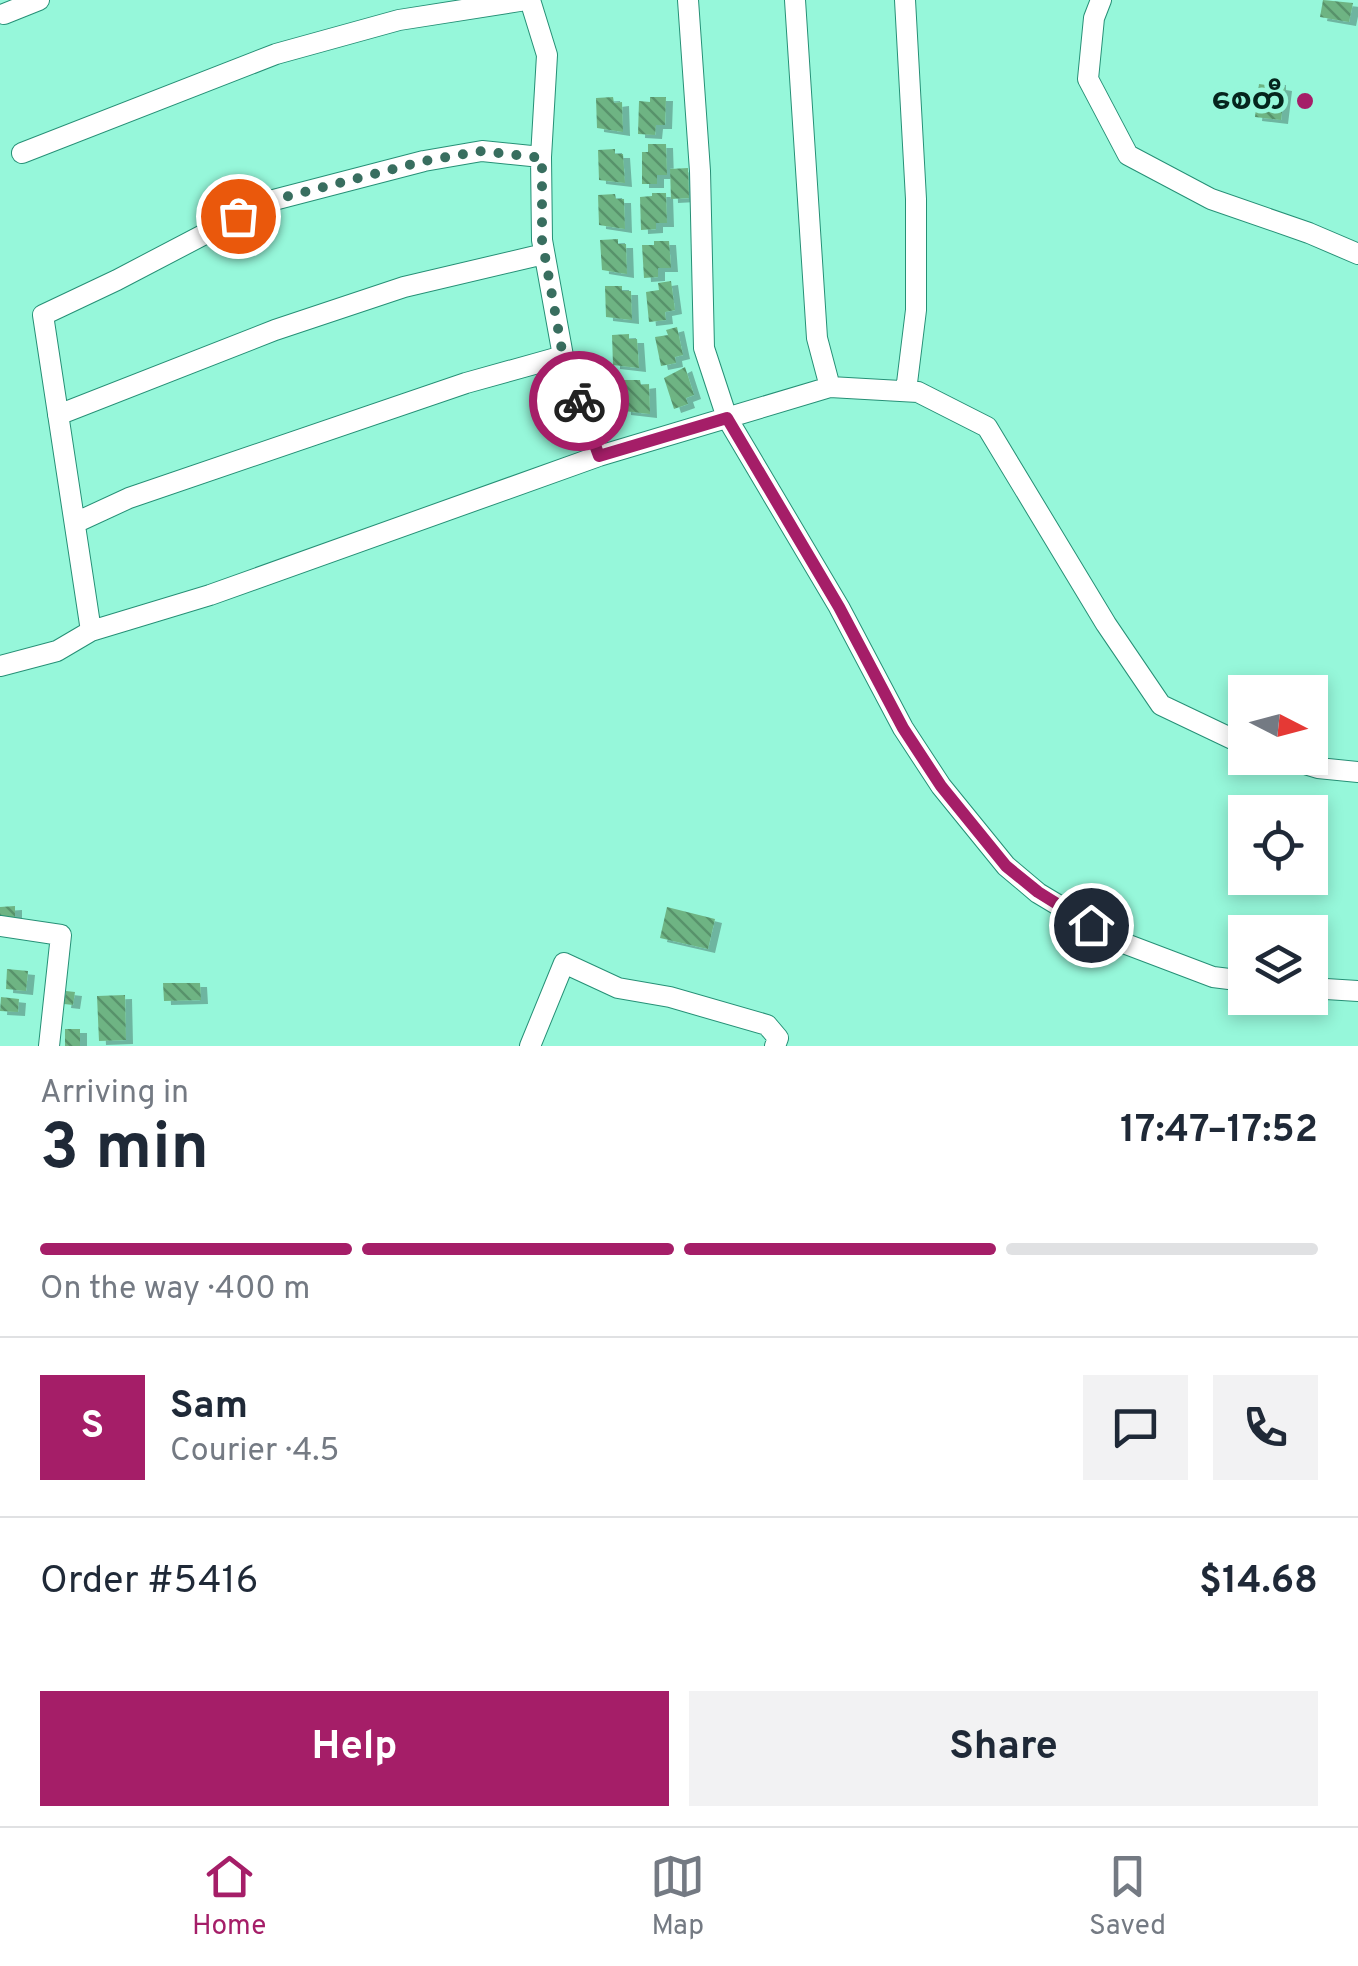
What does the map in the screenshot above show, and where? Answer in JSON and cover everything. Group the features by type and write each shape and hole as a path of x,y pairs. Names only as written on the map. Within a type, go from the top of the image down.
{"street":[{"path":"4,14 40,0"},
{"path":"22,153 276,54 400,20 528,0 547,54 542,158 544,254 563,356 599,456"},
{"path":"688,0 700,171 704,348 727,418 839,607 903,728 941,786 1006,866 1038,892 1118,941 1213,977 1228,979"},
{"path":"795,0 815,321 830,388"},
{"path":"905,0 916,200 916,292 906,391"},
{"path":"1100,0 1094,18 1088,79 1128,155 1211,199 1358,254"},
{"path":"91,631 43,314 266,202 424,161 482,151 542,158"},
{"path":"58,415 186,363 404,286 544,254"},
{"path":"74,524 129,498 466,382 563,356"},
{"path":"0,666 57,650 91,631 210,595 599,456 830,388 906,391 918,392 987,427 1106,624 1161,705 1228,737"},
{"path":"1328,769 1358,772"},
{"path":"0,926 61,935 49,1046"},
{"path":"530,1046 564,963 618,988 670,997 767,1025 778,1038 775,1046"},
{"path":"1328,990 1358,992"}],"building":[{"path":"1323,0 1353,3 1349,22 1320,17"},
{"path":"1266,80 1279,81 1279,86 1285,87 1281,120 1255,117 1259,84 1266,85"},
{"path":"613,97 614,103 622,102 623,132 597,128 596,98"},
{"path":"650,97 666,97 665,125 656,125 655,135 638,134 639,101 650,102"},
{"path":"648,144 666,144 667,175 657,175 657,184 642,184 642,152 648,152"},
{"path":"615,149 615,154 623,154 625,183 599,180 598,150"},
{"path":"688,168 689,198 671,199 670,169"},
{"path":"666,193 667,223 641,230 640,197"},
{"path":"615,194 616,199 624,199 625,229 599,225 598,195"},
{"path":"618,239 618,244 626,244 627,274 602,270 600,240"},
{"path":"654,241 669,241 671,268 658,268 658,277 644,278 642,245 654,245"},
{"path":"671,281 675,310 665,312 666,320 649,322 646,292 659,290 658,283"},
{"path":"605,286 622,286 622,291 631,291 632,320 606,317"},
{"path":"677,327 683,355 675,357 676,363 661,366 655,337 668,335 666,330"},
{"path":"629,334 629,339 637,339 639,368 613,365 612,335"},
{"path":"685,367 694,395 686,398 688,404 674,409 664,378"},
{"path":"623,380 649,384 650,414 624,411"},
{"path":"15,906 15,920 0,921 0,907"},
{"path":"667,907 715,919 708,949 660,938"},
{"path":"7,969 28,971 26,991 6,989"},
{"path":"163,983 200,983 201,1000 164,1001"},
{"path":"66,991 75,992 73,1005 64,1004"},
{"path":"125,995 126,1040 99,1041 97,996"},
{"path":"1,997 19,999 18,1012 0,1011"},
{"path":"65,1029 80,1029 80,1046 65,1046"}],"way so far":[{"path":"238,216 266,202 424,161 482,151 542,158 542,240 563,356 579,401"}],"place":[{"name":"စေတီ","path":"1305,101"}],"route":[{"path":"579,401 599,456 727,418 839,607 903,728 941,786 1006,866 1038,892 1091,925"}]}
